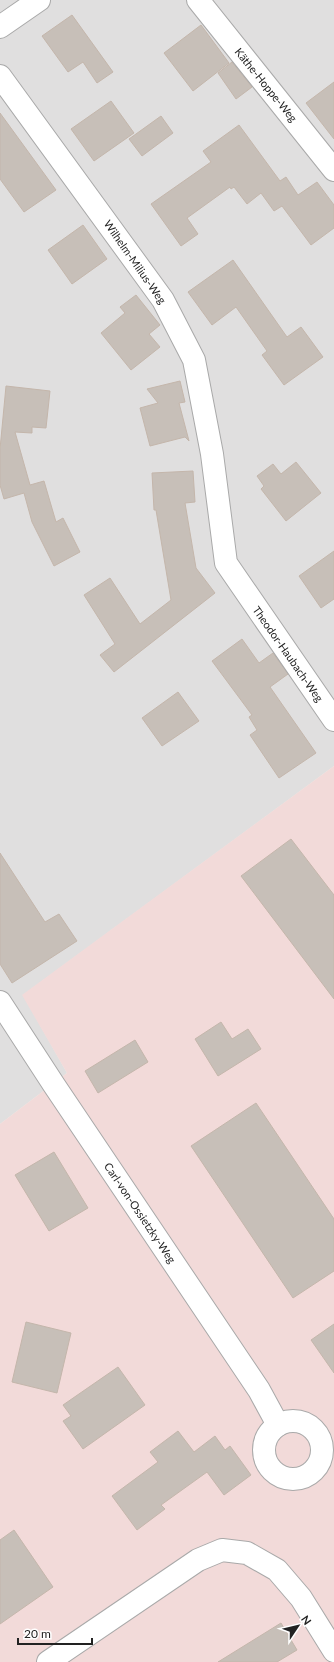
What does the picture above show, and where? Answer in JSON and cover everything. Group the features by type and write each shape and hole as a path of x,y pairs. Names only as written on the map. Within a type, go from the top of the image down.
{"street":[{"path":"0,27 39,0"},
{"name":"Käthe-Hoppe-Weg","path":"198,0 334,170"},
{"name":"Wilhelm-Milius-Weg","path":"0,76 163,300 194,360 212,454 226,563 242,588"},
{"name":"Theodor-Haubach-Weg","path":"242,588 334,720"},
{"name":"Carl-von-Ossietzky-Weg","path":"0,1002 259,1390 278,1425"},
{"path":"286,1421 305,1423 313,1428 328,1444 320,1463 314,1471 297,1480 278,1476 270,1469 265,1460 263,1450 267,1436 278,1425 286,1421"},
{"path":"48,1662 198,1560 222,1550 247,1554 277,1570 301,1598 334,1651"}],"shaded area":[{"path":"0,0 334,0 334,766 23,995 67,1073 0,1124"},
{"path":"334,766 334,1662 0,1662 0,1124 67,1073 22,995"}],"building":[{"path":"72,15 113,72 97,83 83,62 68,72 42,36"},
{"path":"201,25 229,63 193,91 164,53"},
{"path":"232,62 252,87 236,99 218,73"},
{"path":"334,82 334,139 306,103"},
{"path":"111,101 134,133 94,161 71,129"},
{"path":"0,113 56,190 24,212 0,179"},
{"path":"161,116 173,133 142,156 129,139"},
{"path":"239,125 280,181 286,177 298,195 317,182 334,205 334,228 311,245 282,206 274,211 261,193 247,204 234,187 231,189 230,187 187,218 198,234 181,246 151,204 211,162 203,151"},
{"path":"83,225 107,259 72,284 48,250"},
{"path":"233,260 287,337 301,327 323,357 284,385 262,355 267,351 236,307 212,325 188,292"},
{"path":"136,295 160,325 149,334 160,347 131,370 101,333 125,313 120,307"},
{"path":"180,381 185,402 179,403 189,441 185,437 150,446 140,408 158,403 147,389"},
{"path":"6,386 50,391 46,428 32,427 32,433 15,432 30,485 44,481 56,522 63,518 80,552 54,566 32,522 24,493 4,499 0,485 0,449"},
{"path":"296,462 321,493 286,521 261,489 264,486 257,476 273,464 281,474"},
{"path":"193,471 195,502 185,503 196,568 215,593 114,672 100,655 115,644 84,595 110,578 140,624 171,600 156,510 154,510 152,473"},
{"path":"334,551 334,599 321,608 299,576"},
{"path":"242,639 259,663 273,653 288,674 270,687 316,753 279,778 250,735 257,730 249,717 252,715 212,661"},
{"path":"178,692 199,721 162,746 142,718"},
{"path":"291,839 334,895 334,999 241,876"},
{"path":"0,853 45,922 59,914 77,941 12,983 0,964"},
{"path":"221,1022 232,1039 248,1029 261,1049 218,1076 195,1039"},
{"path":"135,1040 148,1062 98,1093 85,1071"},
{"path":"256,1103 334,1219 334,1271 293,1298 191,1146"},
{"path":"54,1152 88,1208 49,1231 15,1175"},
{"path":"26,1322 71,1333 57,1393 12,1382"},
{"path":"334,1324 334,1373 311,1340"},
{"path":"118,1367 145,1405 83,1449 63,1421 71,1416 63,1405"},
{"path":"178,1431 194,1452 215,1436 225,1450 230,1446 251,1475 224,1495 207,1472 161,1505 165,1509 137,1530 112,1496 158,1462 150,1452"},
{"path":"14,1530 53,1587 0,1624 0,1540"},
{"path":"281,1623 297,1650 277,1662 218,1662"}]}
